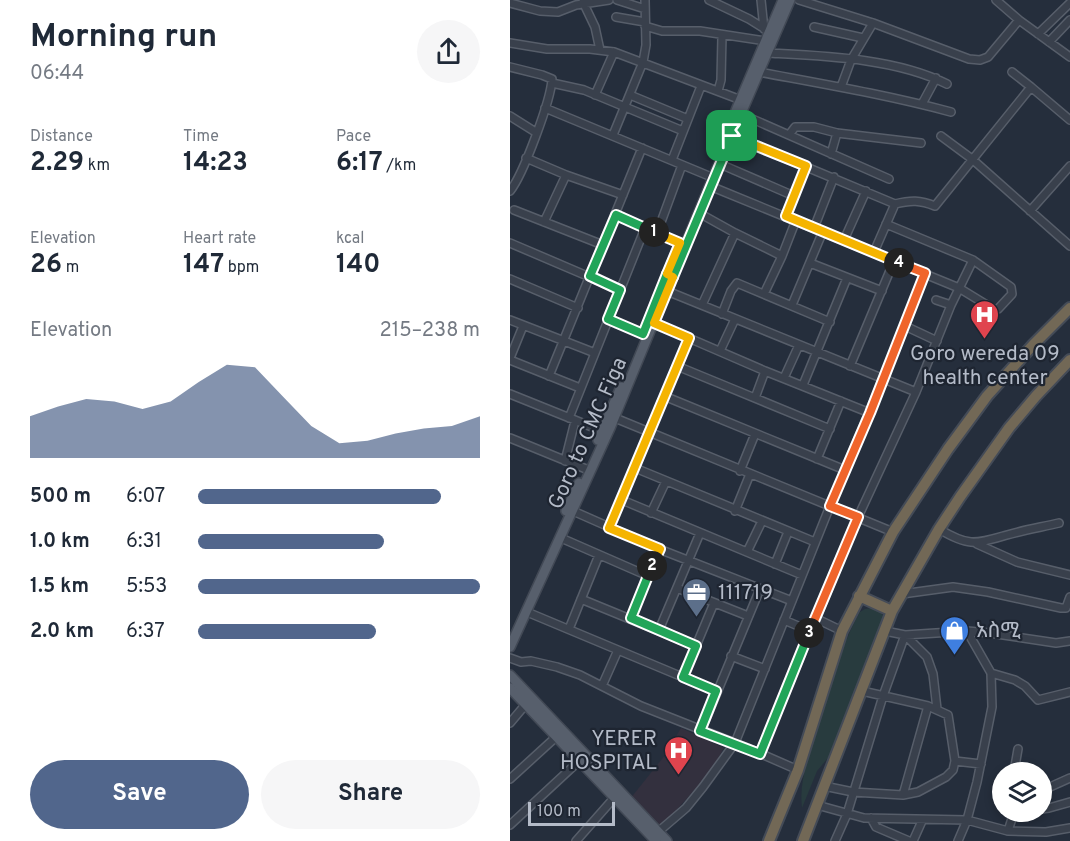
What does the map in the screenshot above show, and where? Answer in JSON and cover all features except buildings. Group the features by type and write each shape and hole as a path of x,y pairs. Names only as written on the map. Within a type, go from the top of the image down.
{"highway":[{"path":"770,841 798,770 842,631 893,532 948,449 987,396 1070,308"},
{"path":"803,841 892,611 939,529 1009,428 1070,360"},
{"path":"859,596 892,611"}],"main road":[{"path":"510,636 576,497 783,0"},
{"name":"Goro to CMC Figa","path":"510,646 573,511 576,497 615,418 667,291 670,275 768,53 769,34 790,0"},
{"path":"510,675 657,836"},
{"path":"510,688 646,832 667,841"}],"street":[{"path":"510,3 551,12 565,10 583,2 609,0"},
{"path":"617,0 645,9"},
{"path":"613,135 644,62 645,0"},
{"path":"709,0 724,3 749,18 769,34"},
{"path":"761,0 769,34"},
{"path":"799,0 873,23 969,59 980,60 992,53 1019,20"},
{"path":"996,0 1019,20 1070,57"},
{"path":"583,2 595,27 600,50"},
{"path":"1038,34 1070,3"},
{"path":"616,17 662,31 700,31 722,36 769,34"},
{"path":"1049,42 1070,20"},
{"path":"841,87 851,60 873,23"},
{"path":"814,27 863,38"},
{"path":"718,91 721,80 722,36"},
{"path":"510,43 547,49 614,52 741,100"},
{"path":"595,95 614,52"},
{"path":"768,53 851,60 890,66 936,78 947,84"},
{"path":"510,67 550,77 552,83 537,133 520,177 510,191"},
{"path":"759,72 841,87 951,112"},
{"path":"1012,72 1070,120"},
{"path":"922,104 936,78"},
{"path":"552,83 584,90 683,131"},
{"path":"672,160 701,86"},
{"path":"732,136 895,204 921,200 935,206 1031,87"},
{"path":"630,95 688,119"},
{"path":"544,108 709,176"},
{"path":"741,114 889,178"},
{"path":"510,116 537,133"},
{"path":"789,135 792,129 798,126 921,143"},
{"path":"831,154 837,133"},
{"path":"941,136 972,159 1070,246"},
{"path":"549,376 642,148"},
{"path":"526,158 623,195"},
{"path":"720,164 794,196"},
{"path":"657,233 682,165"},
{"path":"786,216 806,166"},
{"path":"1030,211 1070,166"},
{"path":"544,222 566,175"},
{"path":"814,228 834,177"},
{"path":"710,186 925,273 959,288 995,310 1012,294 1011,287 973,260 886,224"},
{"path":"844,240 866,191"},
{"path":"874,252 895,204"},
{"path":"514,210 603,245"},
{"path":"699,213 782,256"},
{"path":"616,215 680,243"},
{"path":"764,294 796,220"},
{"path":"566,461 572,419 580,388 645,228"},
{"path":"792,306 823,231"},
{"path":"702,305 735,233"},
{"path":"510,243 620,290"},
{"path":"760,754 858,517 916,392 951,305 973,260"},
{"path":"850,366 894,261"},
{"path":"810,263 882,291"},
{"path":"657,836 686,808 735,743 925,273"},
{"path":"802,385 847,278"},
{"path":"510,279 578,308"},
{"path":"722,314 735,284 741,284 830,322"},
{"path":"667,291 916,392"},
{"path":"936,300 951,305"},
{"path":"608,319 643,334"},
{"path":"720,351 735,319"},
{"path":"510,320 595,353"},
{"path":"654,323 870,413"},
{"path":"523,326 510,359 580,388"},
{"path":"905,326 937,340"},
{"path":"609,528 689,338"},
{"path":"784,378 799,345"},
{"path":"677,366 830,429"},
{"path":"755,398 765,371"},
{"path":"510,394 602,431"},
{"path":"664,396 845,470"},
{"path":"817,459 841,400"},
{"path":"615,418 893,532"},
{"path":"740,471 755,434"},
{"path":"510,438 586,470"},
{"path":"635,468 815,542"},
{"path":"735,511 750,474"},
{"path":"651,513 666,481"},
{"path":"622,500 802,575"},
{"path":"573,511 660,549 792,601"},
{"path":"747,552 762,521"},
{"path":"975,543 987,542 1006,535 1059,523"},
{"path":"939,529 952,537 975,543 1017,562 1070,576"},
{"path":"775,564 788,532"},
{"path":"659,630 700,533"},
{"path":"561,538 648,576"},
{"path":"631,618 660,549"},
{"path":"569,629 599,555"},
{"path":"902,594 953,587 1061,608 1066,608 1070,597"},
{"path":"676,588 748,616"},
{"path":"700,731 760,589"},
{"path":"581,598 696,646"},
{"path":"683,677 714,603"},
{"path":"527,612 716,691"},
{"path":"815,618 842,631"},
{"path":"784,620 810,632"},
{"path":"885,631 905,635 990,633 1046,642 1070,641"},
{"path":"958,841 967,820 992,707 991,673 967,632"},
{"path":"835,841 847,814 883,696 905,635"},
{"path":"905,635 930,663 937,710"},
{"path":"602,686 618,650"},
{"path":"731,656 765,669"},
{"path":"510,658 521,662 531,661 557,667 641,706 798,770"},
{"path":"991,673 1015,680 1025,686 1038,700 1070,692"},
{"path":"824,786 853,792 903,795 918,792 946,777 953,770 955,761 948,715 928,706 862,691"},
{"path":"510,723 526,704"},
{"path":"903,795 928,706"},
{"path":"510,779 556,737"},
{"path":"1016,762 1018,749"},
{"path":"510,825 579,761"},
{"path":"955,761 981,764"},
{"path":"1052,786 1070,778"},
{"path":"576,841 614,798"},
{"path":"1052,807 1070,802"},
{"path":"817,805 871,818 922,821 967,820 1008,831 1046,832 1070,828"},
{"path":"871,818 876,827 911,841 922,821"},
{"path":"1008,831 1011,822"}],"shaded area":[{"path":"871,608 880,612 885,618 837,747 817,771 802,808 804,772 829,689 852,627 860,612"},
{"name":"YERER HOSPITAL","path":"681,728 724,748 709,774 661,827 630,799 666,754"}],"place":[{"name":"Goro wereda 09 health center","path":"985,340"},
{"name":"111719","path":"697,618"},
{"name":"አስሚ","path":"955,656"},
{"name":"YERER HOSPITAL","path":"678,776"}],"route":[{"path":"732,136 673,277 667,274 643,334 608,319 620,290 590,276 616,215 680,243 667,274 673,277 654,323 689,338 609,528 660,549 631,618 696,646 683,677 716,691 700,731 760,754 858,517 830,506 870,413 925,273 786,216 806,166 732,136"}]}
